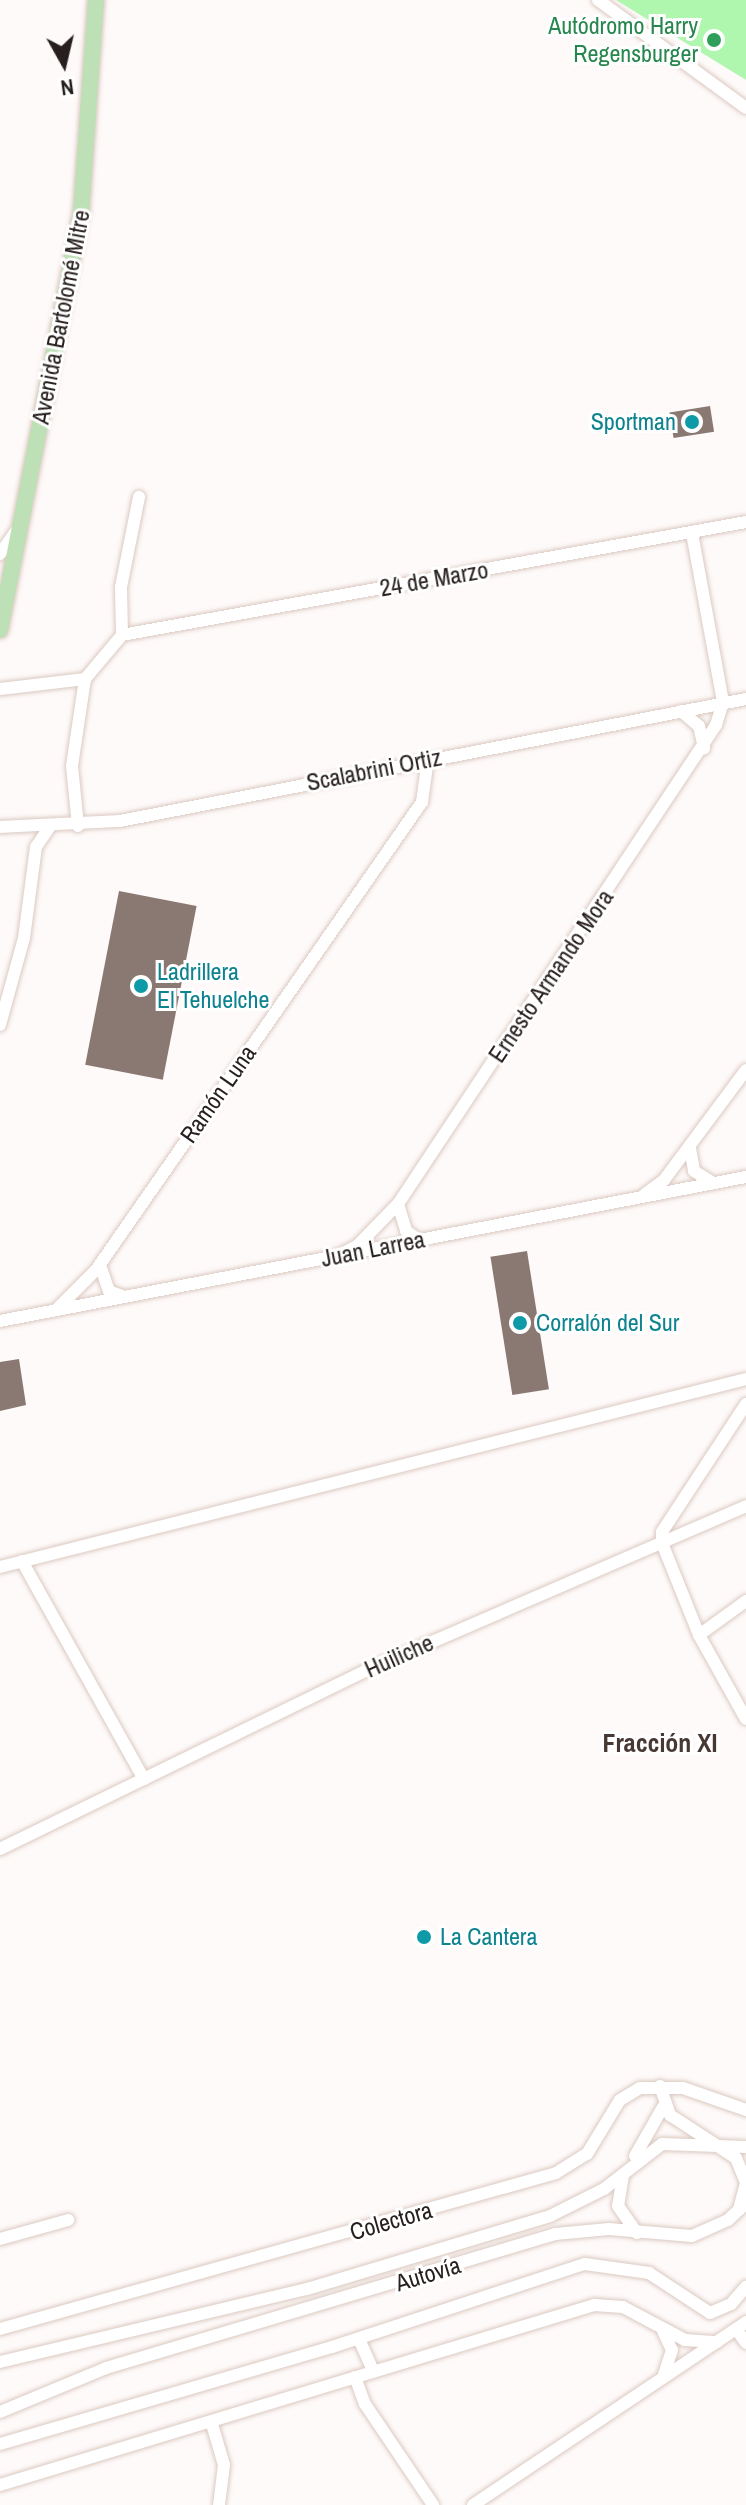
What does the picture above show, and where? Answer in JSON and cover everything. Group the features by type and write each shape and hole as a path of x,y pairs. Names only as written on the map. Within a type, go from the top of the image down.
{"main road":[{"name":"Avenida Bartolomé Mitre","path":"0,630 81,214 96,0"}],"street":[{"path":"598,0 746,108"},
{"path":"78,826 72,766 85,679 122,635 121,587 139,497"},
{"name":"24 de Marzo","path":"122,635 746,522"},
{"path":"0,554 21,525"},
{"path":"692,533 723,702"},
{"path":"0,689 85,679"},
{"name":"Scalabrini Ortiz","path":"0,827 78,826 746,699"},
{"name":"Ernesto Armando Mora","path":"337,1256 357,1246 398,1204 704,748 723,702"},
{"path":"681,711 699,726 704,748"},
{"name":"Ramón Luna","path":"55,1311 100,1265 422,802 428,759"},
{"path":"0,1025 24,938 36,847 50,826"},
{"path":"641,1197 690,1148 746,1070"},
{"path":"690,1148 694,1171 713,1183"},
{"name":"Juan Larrea","path":"0,1321 746,1177"},
{"path":"398,1204 406,1231 419,1240"},
{"path":"100,1265 109,1291 125,1297"},
{"path":"0,1567 746,1379"},
{"path":"746,1404 662,1532 662,1543 699,1635 746,1719"},
{"name":"Huiliche","path":"0,1849 390,1659 746,1506"},
{"path":"22,1561 144,1779"},
{"path":"699,1635 746,1601"},
{"path":"732,1695 746,1689"},
{"path":"637,2233 618,2206 623,2176 663,2107 660,2086 746,2110"},
{"name":"Colectora","path":"0,2329 538,2180 587,2154 620,2100 660,2086"},
{"path":"663,2107 723,2144 744,2169 742,2207"},
{"name":"Autovía","path":"0,2362 307,2289 550,2216 623,2176 662,2144 746,2147"},
{"name":"Autovía","path":"0,2412 106,2368 555,2234 692,2236 742,2207"},
{"path":"0,2239 68,2220"},
{"path":"0,2444 359,2339 585,2264 649,2273 710,2313 731,2304 746,2287"},
{"path":"0,2485 212,2424 373,2371 607,2305 633,2311 663,2331 692,2342 717,2342"},
{"path":"473,2505 741,2325 746,2343"},
{"path":"662,2377 672,2350 663,2331"},
{"path":"359,2339 373,2371"},
{"path":"355,2377 365,2404 433,2505"},
{"path":"212,2424 224,2465 219,2505"}],"green space":[{"name":"Autódromo Harry Regensburger","path":"616,0 746,0 746,80"}],"building":[{"name":"Sportman","path":"710,406 714,432 674,438 670,412"},
{"name":"Ladrillera El Tehuelche","path":"119,891 197,906 163,1080 85,1065"},
{"name":"Corralón del Sur","path":"527,1251 549,1389 512,1395 490,1257"},
{"path":"19,1359 26,1405 0,1411 0,1362"}],"place":[{"name":"Autódromo Harry Regensburger","path":"714,40"},
{"name":"Sportman","path":"692,422"},
{"name":"Ladrillera El Tehuelche","path":"141,986"},
{"name":"Corralón del Sur","path":"520,1323"},
{"name":"La Cantera","path":"424,1937"}],"district":[{"name":"Fracción XI","path":"660,1743"}]}
